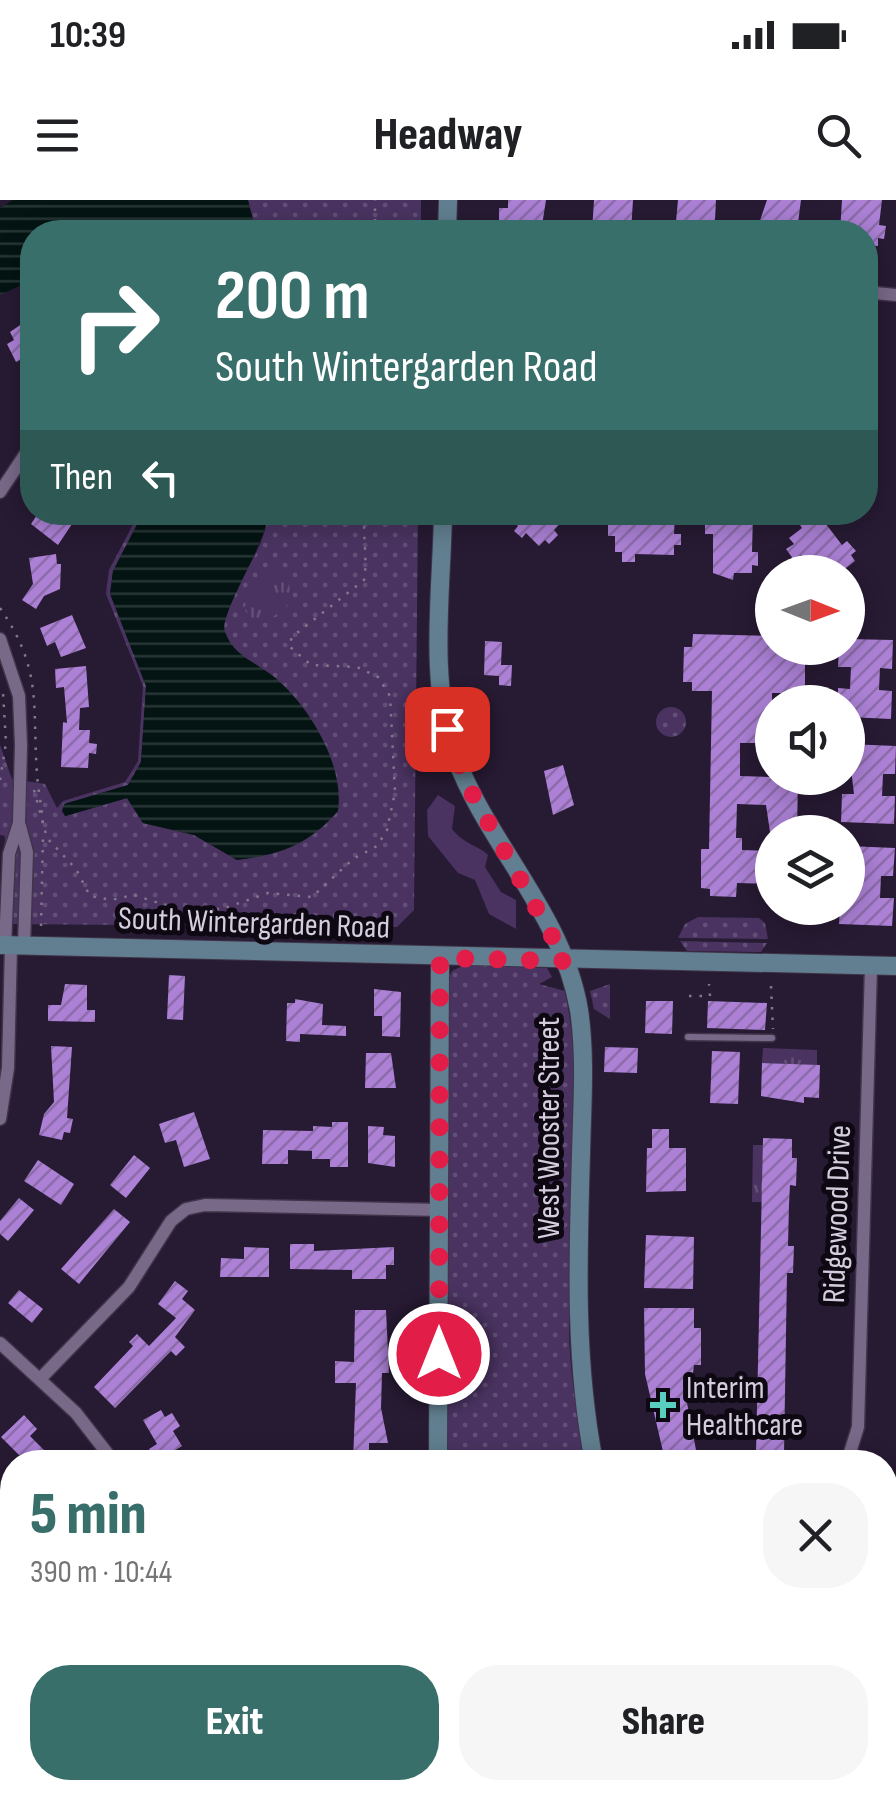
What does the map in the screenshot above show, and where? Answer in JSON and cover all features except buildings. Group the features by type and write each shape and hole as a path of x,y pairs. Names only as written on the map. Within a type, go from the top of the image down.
{"street":[{"path":"0,492 20,462"},
{"name":"West Wooster Street","path":"443,525 443,704 464,779 566,961 582,1041 577,1298 583,1390 592,1450"},
{"path":"0,639 19,696 20,785 19,823 9,854 8,1068 0,1119"},
{"name":"South Wintergarden Road","path":"10,946 896,966"},
{"path":"438,1450 440,958"},
{"name":"Ridgewood Drive","path":"851,1450 858,1426 871,966"},
{"path":"40,1379 110,1310 170,1221 186,1209 205,1205 440,1210"},
{"path":"0,1344 76,1413 105,1450"}],"lane":[{"path":"688,1037 772,1038"}],"path":[{"path":"0,681 6,743 0,782 33,787 44,832 76,869 90,896 111,900 134,895 174,908 222,909 268,893 312,897 352,859 376,846 387,830 394,792 390,696 378,678 357,667 311,665 290,646 292,637 364,580 367,564 361,542 364,525"},
{"path":"0,608 16,630 36,692 37,774 44,832 41,926"},
{"path":"689,996 710,996 710,984"},
{"path":"772,986 772,1038"}],"green space":[{"path":"248,200 421,200 421,220 253,220"},
{"path":"133,525 137,525 113,571 110,593 146,686 141,762 128,785 64,804 66,816 127,798 143,823 194,835 237,860 326,751 289,692 237,652 224,632 226,609 266,525 418,525 414,910 397,927 2,924 5,836 0,835 0,745 12,779 45,784 57,808 63,801 125,782 138,761 143,686 106,594 109,570"},
{"path":"274,570 289,585 286,607 270,619 253,621 244,609 251,588"},
{"path":"671,707 681,712 686,722 681,732 671,737 661,732 656,722 661,712"},
{"path":"438,795 455,806 452,829 488,855 485,867 501,892 516,900 516,929 489,914 475,880 458,873 428,836 427,810"},
{"path":"698,917 755,918 755,925 765,925 768,939 678,938 685,924"},
{"path":"680,941 767,943 761,952 687,951"},
{"path":"464,965 547,968 552,977 539,984 565,991 572,1032 576,1115 569,1343 584,1450 446,1450 447,982 452,971"},
{"path":"610,984 610,1019 594,1009 590,991"},
{"path":"763,1048 817,1050 817,1065 762,1063"},
{"path":"753,1145 763,1145 762,1202 752,1202"}],"shaded area":[{"path":"13,200 248,200 253,220 20,220 20,286 0,295 0,208"},
{"path":"137,525 265,525 228,611 225,632 238,651 297,700 329,754 339,793 338,811 316,832 293,846 237,860 194,835 143,823 127,798 65,816 64,804 128,785 141,762 146,686 110,594 113,571"}],"place":[{"name":"Interim Healthcare","path":"663,1405"}],"route":[{"path":"439,1354 440,958 566,961 529,888 464,779 447,729"}]}
